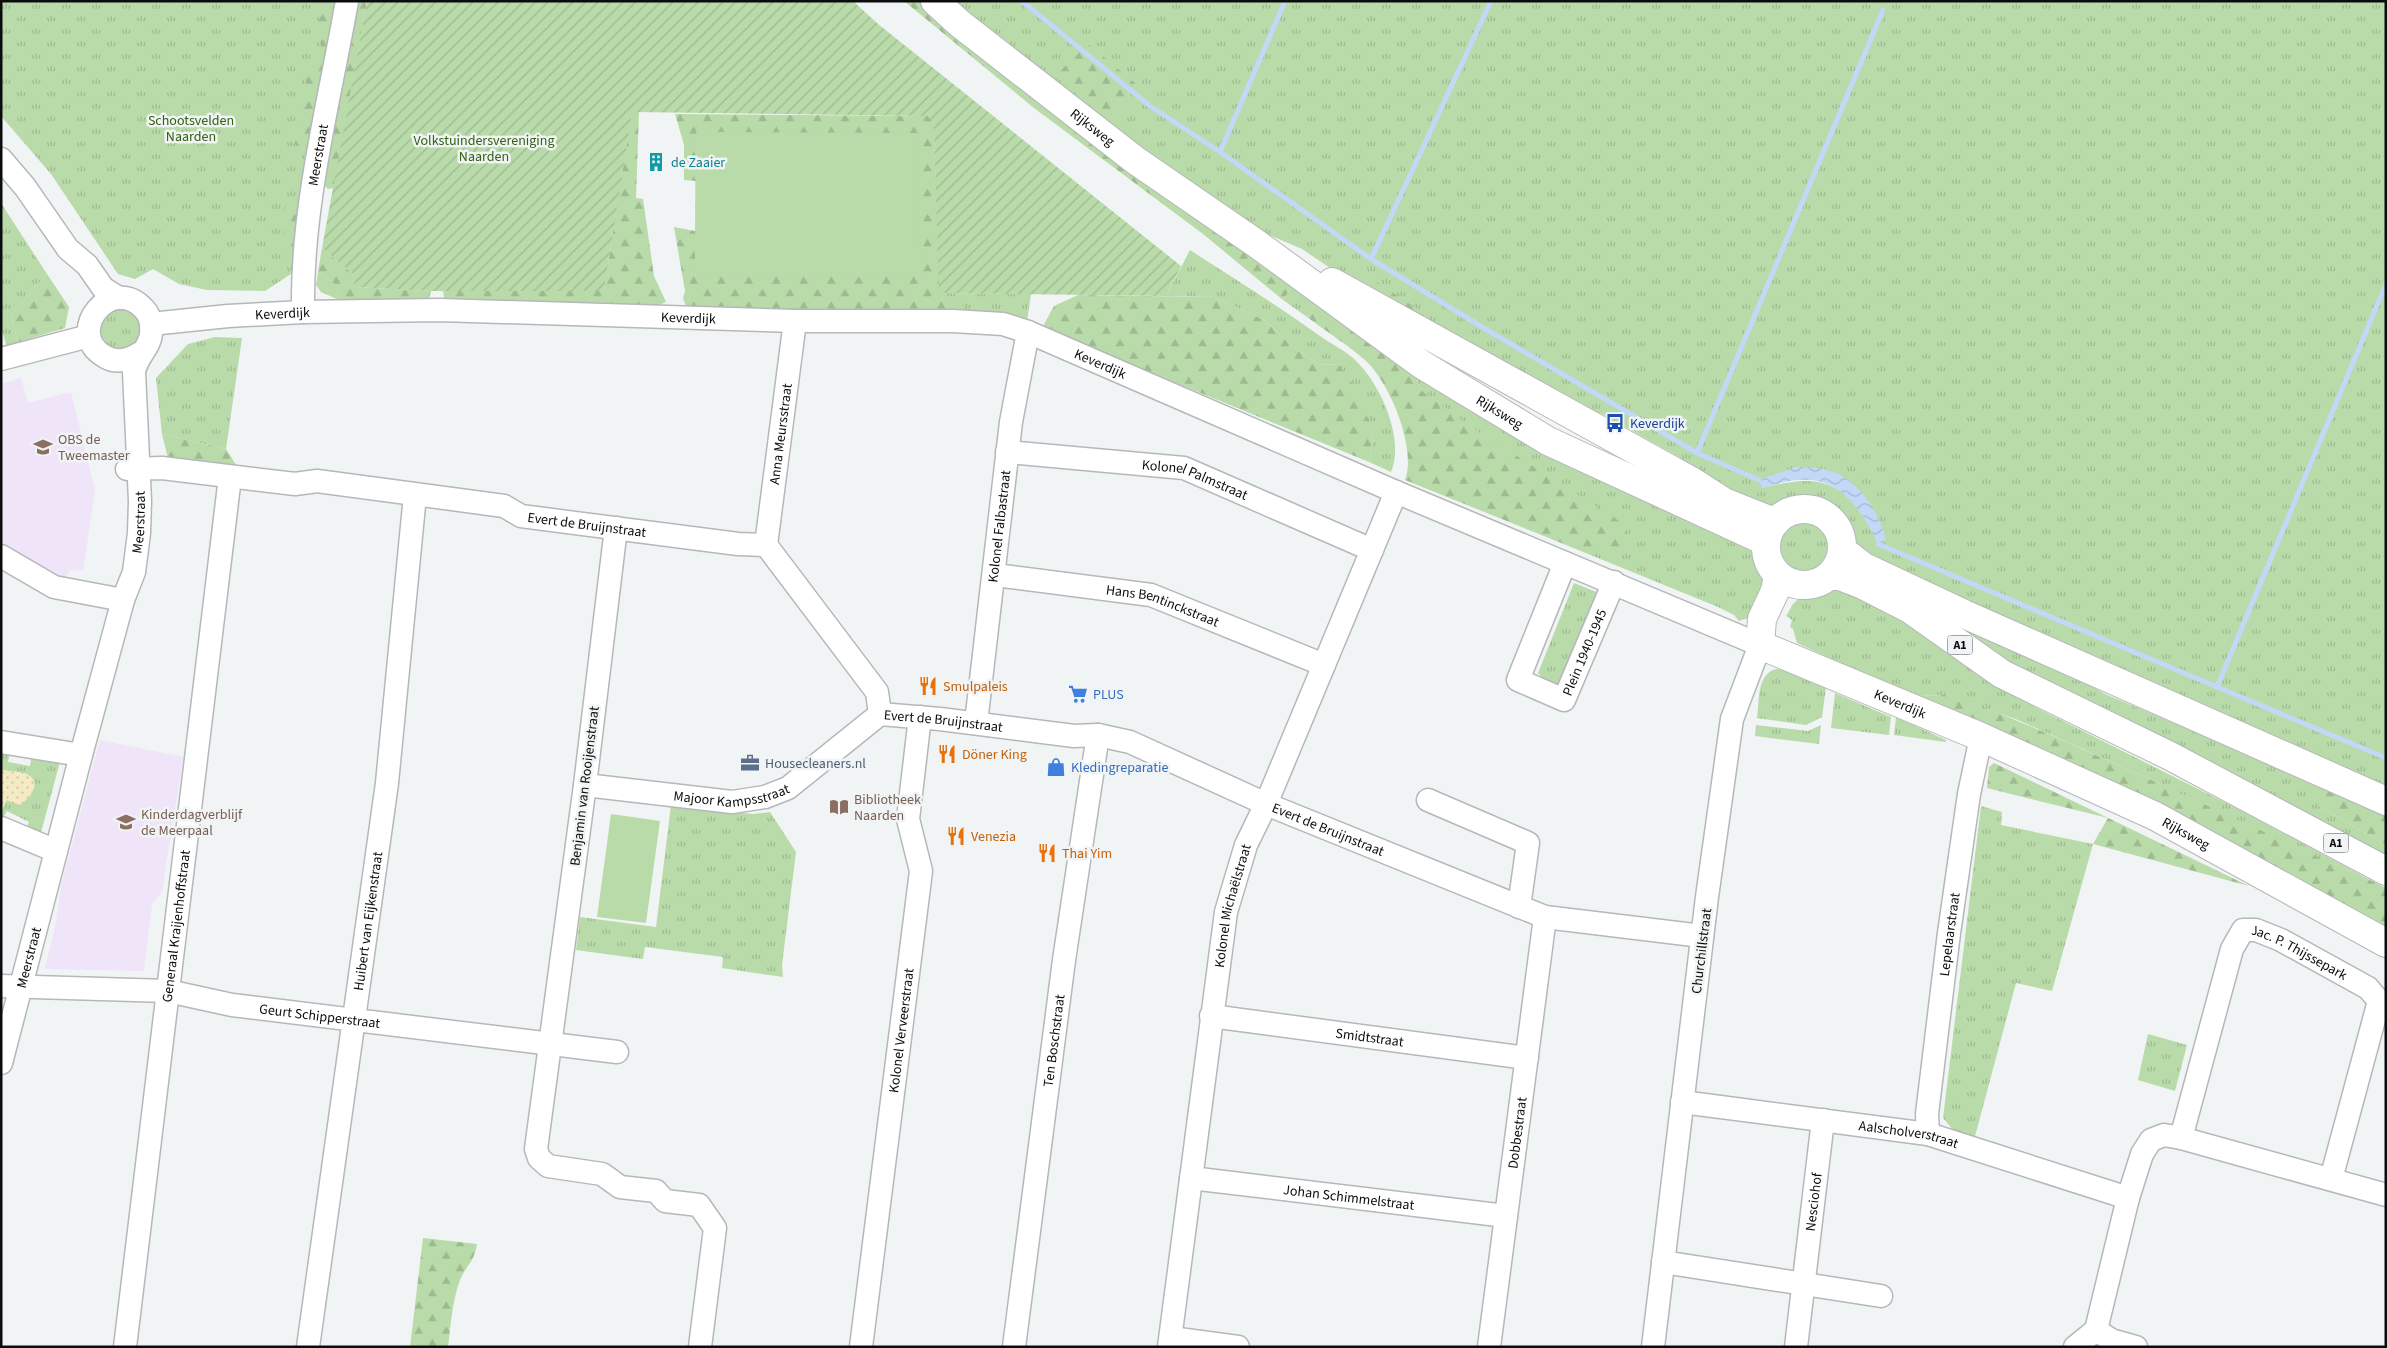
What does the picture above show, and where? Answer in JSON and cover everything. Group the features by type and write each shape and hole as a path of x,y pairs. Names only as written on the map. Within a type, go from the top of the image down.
{"main road":[{"name":"Rijksweg","path":"935,1 959,23 1135,160 1257,244 1347,290 1693,482 1770,531"},
{"path":"1799,509 1813,510 1826,516 1836,526 1842,539 1842,550 1840,562 1830,576 1817,583 1788,581 1768,560 1770,531 1785,513 1799,509"},
{"name":"A1","path":"1842,550 1864,567 1956,610 2386,801"},
{"name":"A1","path":"1830,576 1840,576 1863,585 1910,609 2002,674 2195,769 2386,871"},
{"name":"Churchillstraat","path":"1760,645 1776,626 1788,581"},
{"name":"Keverdijk","path":"1760,645 1981,737"},
{"name":"Rijksweg","path":"1981,737 2155,816 2386,943"}],"street":[{"name":"Meerstraat","path":"303,312 302,267 310,204 347,1"},
{"path":"1,159 25,187 68,249 86,265 102,288 119,298"},
{"path":"1,359 90,326 105,302 119,298 130,299 140,304 147,313 151,324 151,335 148,345 140,354 123,361 104,356 97,351 90,326 92,307 89,297 76,273 68,249"},
{"name":"Keverdijk","path":"151,324 219,316 303,312 440,310 795,321 953,321 1003,324 1028,332 1396,492 1565,564 1614,582 1760,645"},
{"name":"Anna Meursstraat","path":"766,545 795,321"},
{"name":"Kolonel Falbastraat","path":"976,723 994,575 996,533 1020,368 1028,332"},
{"name":"Meerstraat","path":"1,1063 12,986 56,851 124,600 129,502 133,469 134,382 136,363 140,354"},
{"name":"Meerstraat","path":"104,356 113,366 119,381 133,469"},
{"name":"Kolonel Palmstraat","path":"1007,452 1184,468 1372,550"},
{"name":"Evert de Bruijnstraat","path":"133,469 162,468 295,484 317,481 504,506 521,516 738,544 766,545 877,692 880,714 976,723 1074,736 1098,735 1130,742 1266,804 1545,918 1702,936"},
{"name":"Generaal Kraijenhoffstraat","path":"127,1346 230,477"},
{"name":"Kolonel Michaëlstraat","path":"1170,1342 1226,912 1246,845 1266,804 1396,492"},
{"name":"Huibert van Eijkenstraat","path":"308,1347 389,765 415,494"},
{"name":"Benjamin van Rooijenstraat","path":"616,528 585,785 536,1149 539,1158 548,1166 602,1174 620,1187 656,1191 665,1201 699,1205 715,1228 700,1347"},
{"path":"1,556 54,587 124,600"},
{"name":"Plein 1940-1945","path":"1565,564 1518,680 1564,700 1614,582"},
{"name":"Hans Bentinckstraat","path":"994,575 1151,595 1324,665"},
{"name":"Churchillstraat","path":"1653,1347 1702,936 1732,719 1760,645"},
{"name":"Majoor Kampsstraat","path":"585,785 732,802 765,797 788,788 880,714"},
{"name":"Kolonel Verveerstraat","path":"860,1347 921,871 908,819 920,717"},
{"name":"Ten Boschstraat","path":"1014,1347 1064,960 1098,735"},
{"name":"Lepelaarstraat","path":"1928,1134 1927,1114 1949,933 1969,794 1981,737"},
{"path":"1,742 81,755"},
{"path":"1428,800 1528,843 1519,908"},
{"path":"1,828 56,851"},
{"name":"Dobbestraat","path":"1489,1347 1545,918"},
{"name":"Jac. P. Thijssepark","path":"2181,1138 2232,949 2243,930 2256,930 2281,940 2368,988 2378,1002 2331,1179"},
{"name":"Geurt Schipperstraat","path":"12,986 168,991 232,1005 617,1052"},
{"name":"Smidtstraat","path":"1211,1016 1527,1058"},
{"name":"Aalscholverstraat","path":"1682,1102 1928,1134 2128,1198"},
{"name":"Nesciohof","path":"1796,1347 1823,1120"},
{"path":"2075,1347 2096,1330 2128,1198 2142,1154 2151,1140 2164,1136 2181,1138 2386,1195"},
{"name":"Johan Schimmelstraat","path":"1191,1178 1506,1216"},
{"path":"1663,1262 1881,1296"},
{"path":"2096,1330 2112,1340 2136,1347"},
{"path":"1170,1342 1238,1347"}],"shaded area":[{"name":"OBS de Tweemaster","path":"21,378 28,403 71,392 95,490 83,571 70,570 65,579 1,542 1,384"},
{"name":"Kinderdagverblijf de Meerpaal","path":"100,740 183,757 162,892 152,904 144,971 45,969 56,922 61,886"}],"green space":[{"name":"Schootsvelden Naarden","path":"1,1 346,1 297,270 265,291 207,290 179,284 153,269 135,279 118,274 51,174 1,116"},
{"path":"330,1 346,1 314,164 295,144 307,77 320,65 321,44 314,28"},
{"path":"354,1 367,1 334,188 328,189 324,185"},
{"name":"Volkstuindersvereniging Naarden","path":"367,1 853,1 878,24 1181,266 1166,296 939,293 934,123 928,116 632,112 604,291 431,291 355,287 353,274 322,248"},
{"path":"904,1 928,1 1295,283 1283,300 1203,234 1034,108"},
{"path":"953,1 2386,1 2386,795 1852,549 1841,521 1834,512 1824,506 1814,503 1802,503 1773,509 1691,473 1679,457 1602,414 1564,404 1423,324 1426,316 1339,274 1302,249 1253,228 1166,168","holes":["1824,469 1884,531 1867,521 1855,504 1832,486 1810,481 1799,481 1762,488"]},
{"path":"1088,44 1135,83 1126,109 1113,118 1055,76"},
{"path":"631,112 639,112 636,198 643,199 654,276 666,302 655,307 445,303 443,291 604,291"},
{"path":"675,114 928,116 934,123 940,292 978,315 687,308 683,299 685,291 674,227 695,231 695,272 696,181 684,180 684,145"},
{"path":"696,132 917,133 921,277 695,272"},
{"path":"284,200 305,205 297,270 285,262"},
{"path":"1,203 47,274 11,315 18,342 7,348 1,326"},
{"path":"322,248 353,274 356,287 431,291 428,302 339,300 337,286 318,272"},
{"path":"1190,250 1344,351 1357,362 1366,372 1382,398 1393,429 1395,459 1391,472 1369,462 1373,436 1339,365 1319,364 1293,347 1264,320 1214,297 1166,296"},
{"path":"1356,268 1426,315 1423,324 1339,274"},
{"path":"318,272 337,286 339,300 321,292 316,285"},
{"path":"47,274 69,307 65,328 18,342 11,315"},
{"path":"1295,283 1319,300 1307,317 1283,300"},
{"path":"939,293 1031,294 1027,322 978,315"},
{"path":"1078,295 1214,297 1264,320 1293,347 1319,364 1339,365 1360,394 1373,436 1369,462 1042,328 1054,306"},
{"path":"1319,300 1409,363 1421,390 1468,425 1627,526 1626,547 1571,547 1405,480 1408,467 1407,451 1399,417 1392,400 1375,371 1366,361 1307,317"},
{"path":"117,309 125,309 132,312 138,318 141,329 138,340 132,346 125,349 117,349 110,346 104,340 101,333 101,325 104,318 110,312"},
{"path":"215,337 242,338 226,449 162,434 156,378 188,344"},
{"path":"1409,363 1756,550 1765,580 1752,613 1748,618 1739,621 1734,615 1718,607 1571,547 1626,547 1421,390"},
{"path":"162,434 226,449 238,468 168,458"},
{"path":"1799,519 1809,519 1824,527 1830,536 1832,547 1830,558 1824,567 1809,575 1799,575 1788,570 1781,563 1776,552 1776,542 1781,531 1788,524"},
{"path":"1848,566 2027,648 2105,694 2327,787 2319,806 2386,845 2386,865 2032,681"},
{"path":"1574,583 1604,595 1568,678 1558,685 1544,680 1538,673"},
{"path":"1847,584 2035,707 2246,813 2372,881 2271,837 2147,778 2018,720 1945,695 1911,696 1797,643 1793,629 1790,627 1792,620 1786,616 1793,604 1812,592 1826,587"},
{"path":"1776,669 1784,670 1826,687 1822,717 1806,725 1757,718 1762,682 1770,672"},
{"path":"1835,693 1891,717 1889,735 1831,728"},
{"path":"1945,695 1985,708 2043,731 2386,888 2386,933 1911,696"},
{"path":"1896,717 1946,740 1946,742 1894,735"},
{"path":"1756,725 1808,731 1821,725 1819,744 1755,736"},
{"path":"1,749 10,750 8,762 30,766 32,754 61,758 39,840 24,833 29,822 7,811 1,821 6,801 28,774 1,770"},
{"path":"1994,763 2249,886 2093,844 2108,818 1987,788 1989,767"},
{"path":"2327,787 2386,813 2386,845 2319,806 2317,801"},
{"path":"671,805 753,814 770,812 796,852 782,965 783,977 722,968 723,957 645,947 643,959 576,950 580,917 656,927"},
{"path":"1981,806 2002,812 2001,825 2093,844 2052,991 2016,983 1974,1140 1954,1131 1943,1118"},
{"path":"611,814 660,821 646,923 597,917"},
{"path":"2148,1034 2187,1045 2175,1091 2138,1080"},
{"path":"423,1238 477,1244 474,1256 462,1275 457,1288 448,1347 410,1347"}],"sand":[{"path":"1,770 26,774 31,777 35,785 31,794 20,805 6,800 1,810"}],"water":[{"path":"1795,467 1815,468 1834,472 1855,486 1864,495 1878,517 1886,540 1878,544 1865,520 1849,499 1839,490 1828,484 1795,480 1762,488 1759,480"}],"waterway":[{"path":"1022,1 1150,106 1220,152 1285,1"},
{"path":"1371,259 1491,1"},
{"path":"1697,453 1883,10"},
{"path":"1220,152 1371,259 1482,327 1697,453 1759,480"},
{"path":"1878,544 2217,687 2386,284"},
{"path":"2217,687 2386,758"}],"place":[{"name":"de Zaaier","path":"656,162"},
{"name":"Keverdijk","path":"1615,423"},
{"name":"OBS de Tweemaster","path":"43,447"},
{"name":"Smulpaleis","path":"928,686"},
{"name":"PLUS","path":"1078,694"},
{"name":"Döner King","path":"947,754"},
{"name":"Housecleaners.nl","path":"750,763"},
{"name":"Kledingreparatie","path":"1056,767"},
{"name":"Bibliotheek Naarden","path":"839,807"},
{"name":"Kinderdagverblijf de Meerpaal","path":"126,822"},
{"name":"Venezia","path":"956,836"},
{"name":"Thai Yim","path":"1047,853"}]}
